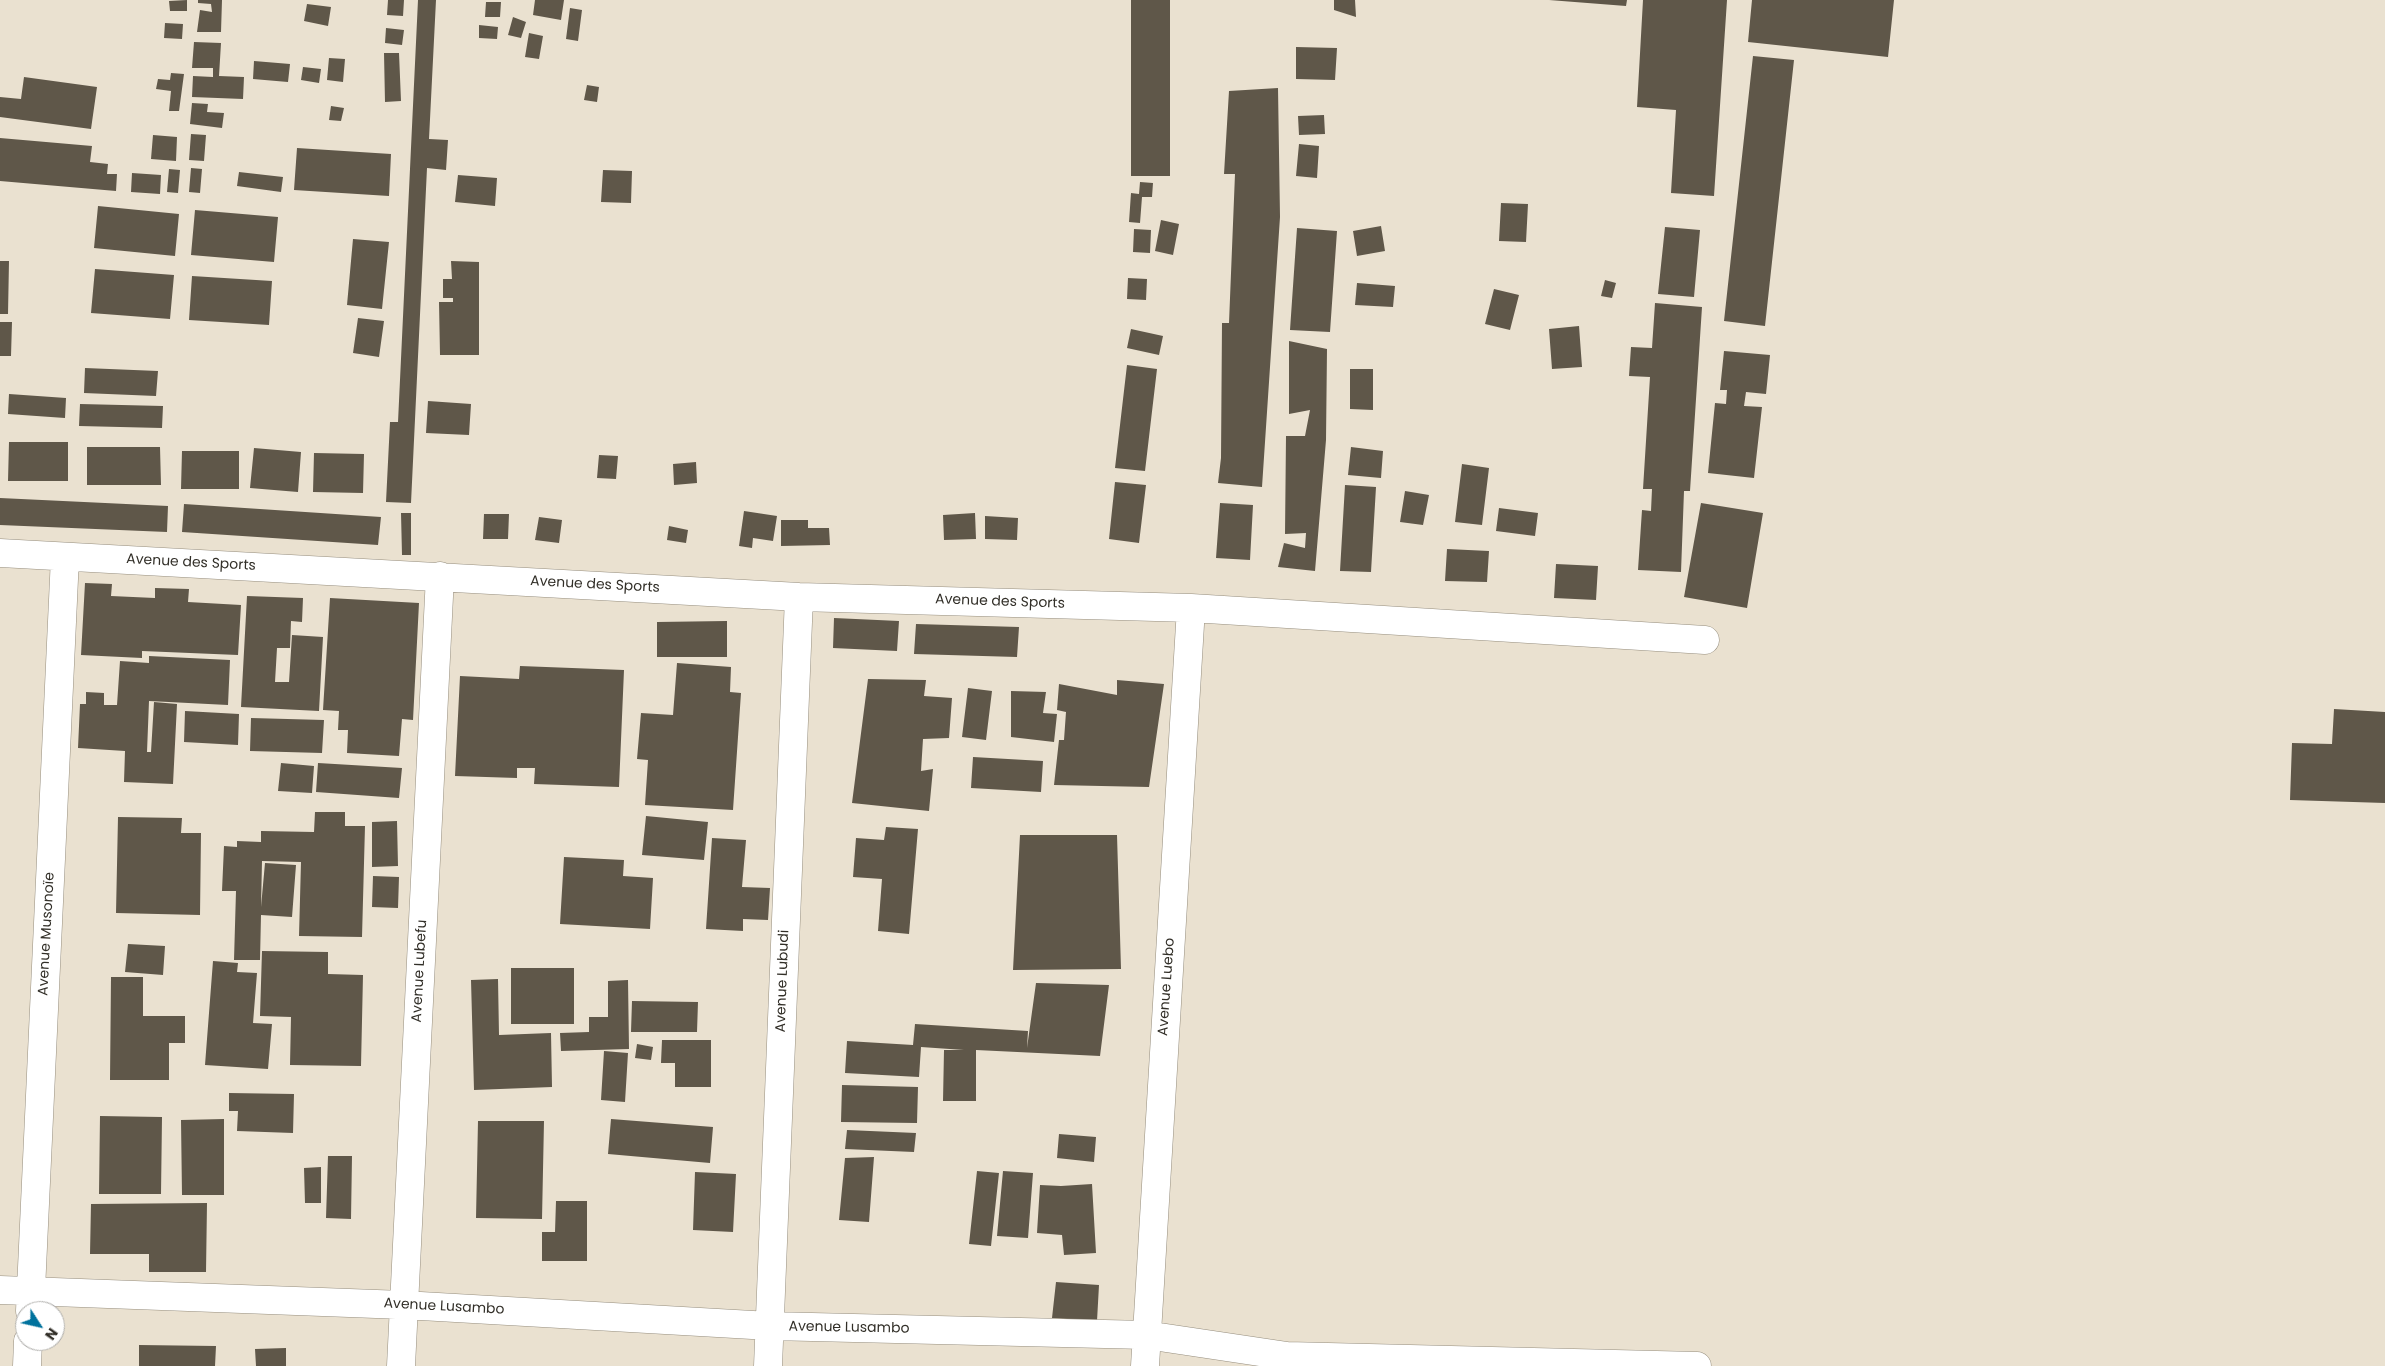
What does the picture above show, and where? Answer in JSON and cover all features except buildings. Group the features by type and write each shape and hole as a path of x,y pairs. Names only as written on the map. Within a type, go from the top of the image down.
{"street":[{"name":"Avenue des Sports","path":"0,553 799,597 1191,608 1705,640"},
{"name":"Avenue Musonoïe","path":"30,1301 65,557"},
{"name":"Avenue Lubefu","path":"401,1366 440,576"},
{"name":"Avenue Lubudi","path":"768,1366 799,597"},
{"name":"Avenue Luebo","path":"1145,1366 1191,608"},
{"name":"Avenue Lusambo","path":"0,1290 30,1301"},
{"name":"Avenue Lusambo","path":"65,1301 403,1305 770,1326 1146,1335 1287,1361 1680,1366"},
{"path":"27,1366 28,1351"}]}
